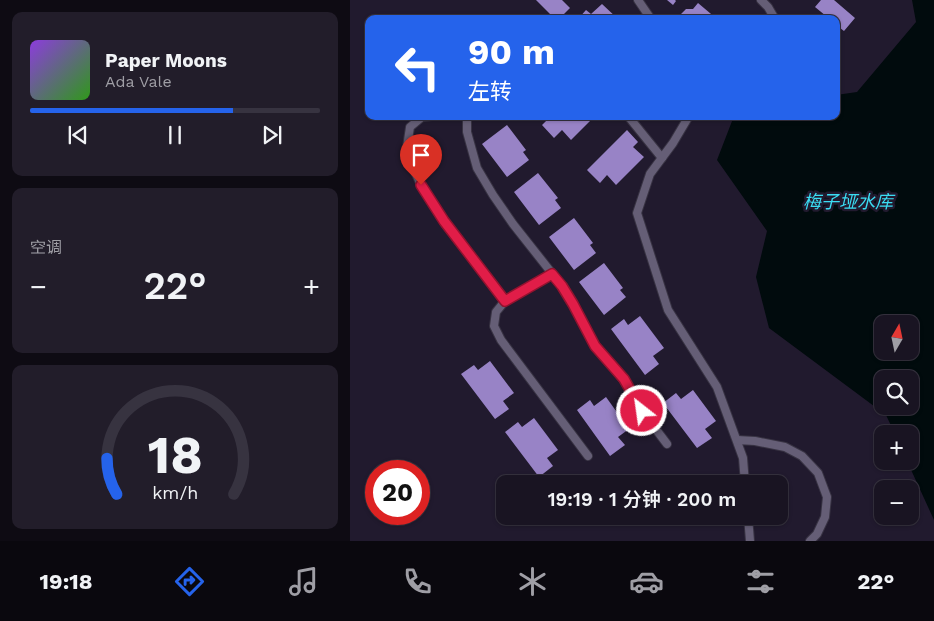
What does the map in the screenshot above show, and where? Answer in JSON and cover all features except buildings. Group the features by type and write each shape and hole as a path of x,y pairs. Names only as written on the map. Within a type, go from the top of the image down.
{"lane":[{"path":"638,0 648,15"},
{"path":"760,0 768,7 773,15"},
{"path":"418,120 410,126 406,147 421,185 444,221 505,301"},
{"path":"466,120 467,132 477,168 493,195 513,224 562,286 595,346 624,379 642,411 667,444"},
{"path":"631,120 662,158"},
{"path":"687,120 673,143 650,174 637,213 668,310 717,387 743,458 744,475"},
{"path":"552,274 505,301 496,312 494,326 501,340 588,456"},
{"path":"737,440 756,441 785,447 802,456 818,473 827,497 825,517 817,534 810,541"},
{"path":"749,525 750,541"}],"water":[{"name":"梅子垭水库","path":"912,0 934,0 934,520 919,487 919,480 916,480 911,470 919,470 919,425 891,425 886,415 919,415 919,370 874,370 874,406 769,328 756,277 767,231 717,160 732,120 840,120 840,94 857,92 916,22"}],"route":[{"path":"421,185 444,221 505,301 552,274 573,304 595,346 624,379 642,411"}]}
